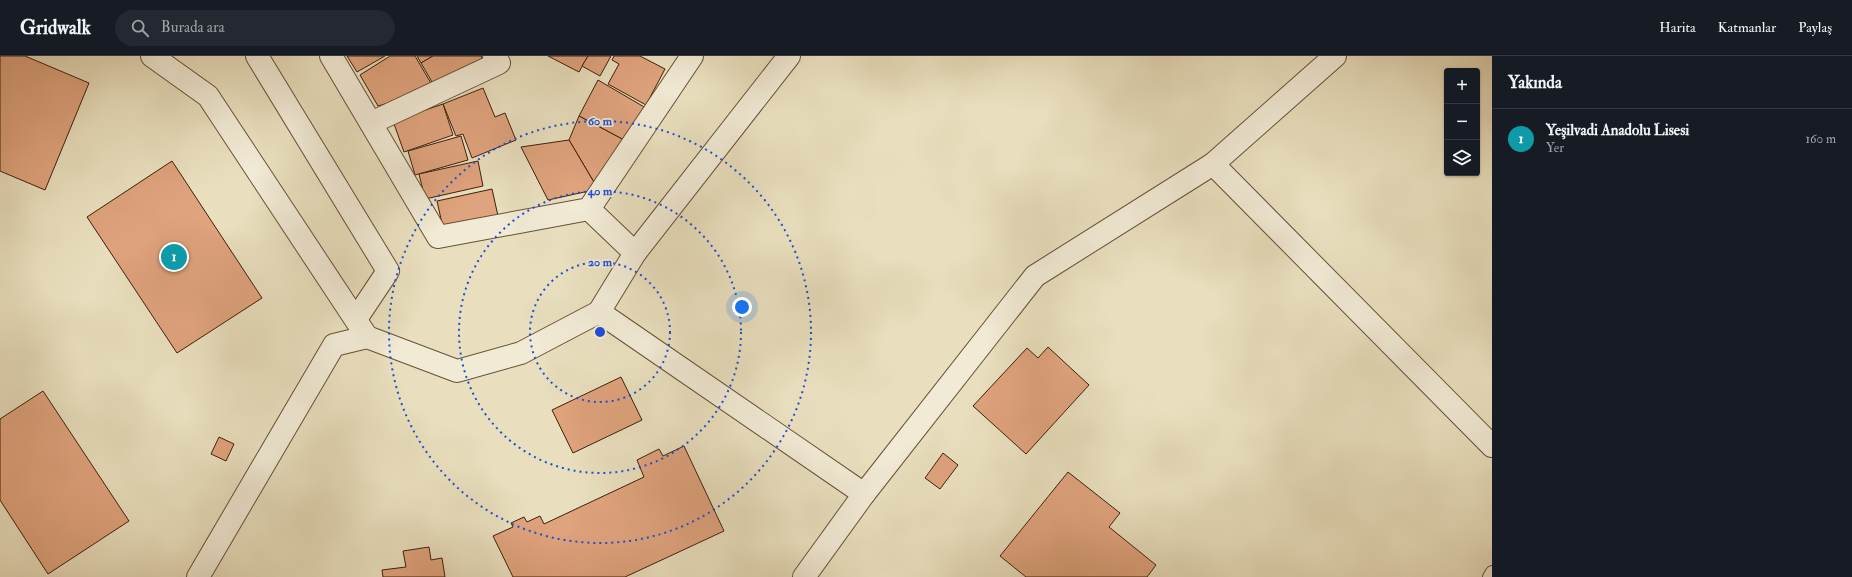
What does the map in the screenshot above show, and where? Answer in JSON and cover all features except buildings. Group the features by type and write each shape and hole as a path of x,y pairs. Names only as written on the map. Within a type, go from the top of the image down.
{"street":[{"path":"152,56 208,96 362,328 457,371 521,354 599,312 635,253 789,56"},
{"path":"198,577 334,345 362,328 388,271 257,56"},
{"path":"331,56 438,237 589,209 692,56"},
{"path":"804,577 864,494 1035,276 1213,164 1335,56"},
{"path":"371,123 501,58"},
{"path":"1213,164 1492,446"},
{"path":"589,209 635,253"},
{"path":"599,312 864,494"}],"lane":[{"path":"1489,577 1492,572"}],"place":[{"name":"Yeşilvadi Anadolu Lisesi","path":"174,257"}]}
